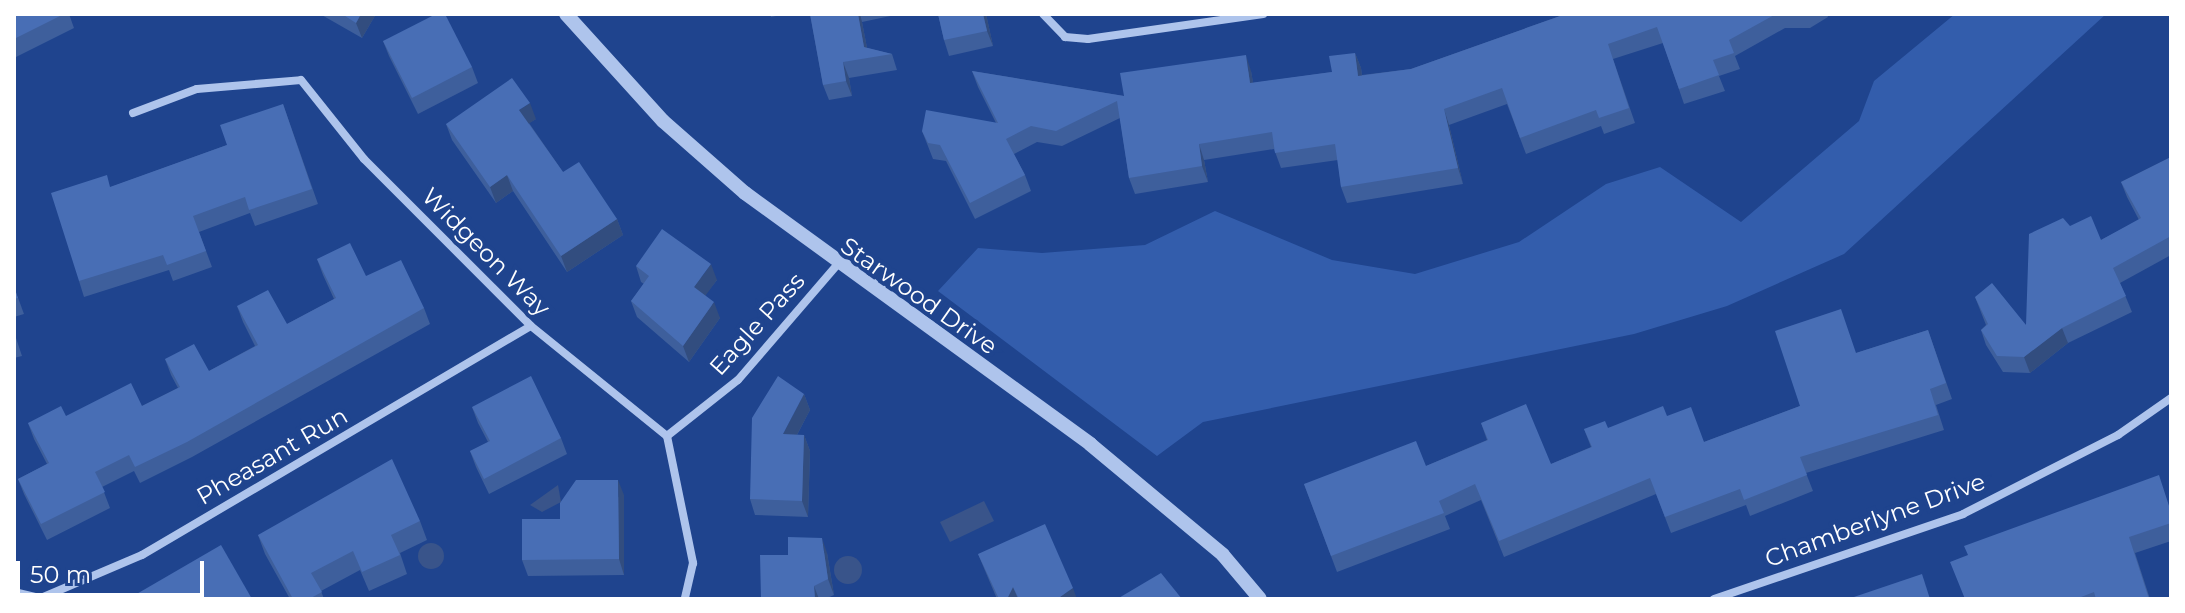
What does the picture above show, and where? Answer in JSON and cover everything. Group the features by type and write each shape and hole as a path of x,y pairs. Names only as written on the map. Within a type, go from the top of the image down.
{"street":[{"name":"Starwood Drive","path":"566,14 663,121 836,266 1090,444 1223,555 1260,599"},
{"path":"1043,14 1065,37 1088,39 1263,14"},
{"name":"Widgeon Way","path":"133,113 197,89 301,80 364,159 531,326 667,436"},
{"name":"Eagle Pass","path":"667,436 738,380 836,266"},
{"name":"Pheasant Run","path":"14,592 24,596 87,583 142,555 531,326"},
{"name":"Chamberlyne Drive","path":"1714,599 1963,514 2118,435 2171,398"},
{"path":"667,436 693,563 685,599"}],"shaded area":[{"path":"1955,14 2106,14 1844,254 1727,306 1634,334 1203,422 1157,456 938,291 978,248 1042,253 1145,245 1215,211 1332,260 1415,274 1519,242 1606,184 1660,167 1741,222 1859,121 1874,81"},
{"path":"558,485 561,502 542,512 530,505"},
{"path":"984,501 994,521 950,542 940,522"},
{"path":"431,543 440,547 444,556 440,565 431,569 422,565 418,556 422,547"},
{"path":"848,556 858,560 862,570 858,580 848,584 838,580 834,570 838,560"}],"building":[{"path":"14,14 64,14 14,39"},
{"path":"342,14 361,14 356,23"},
{"path":"436,14 445,14 472,67 412,98 383,41"},
{"path":"810,14 858,14 864,47 892,54 843,62 846,81 823,85"},
{"path":"938,14 983,14 987,31 944,40"},
{"path":"1563,14 1776,14 1729,40 1734,53 1713,60 1719,75 1679,89 1657,27 1608,44 1629,108 1599,118 1596,110 1520,138 1502,88 1444,109 1458,168 1341,187 1335,144 1275,153 1272,132 1199,144 1202,166 1129,178 1117,101 1056,131 1031,126 1006,139 1025,175 970,203 940,145 928,143 922,131 926,110 998,123 972,71 1124,96 1120,73 1246,55 1250,83 1332,72 1329,56 1355,53 1358,76 1411,69"},
{"path":"512,78 530,103 519,110 563,172 579,162 617,219 561,256 507,175 490,187 446,124"},
{"path":"283,104 312,189 249,210 245,197 193,216 206,251 167,265 163,255 79,281 51,193 107,175 110,187 227,145 220,125"},
{"path":"2171,157 2171,236 2113,268 2126,296 2062,328 2024,357 1997,356 1981,330 1988,324 1975,297 1992,283 2026,325 2029,234 2063,218 2070,226 2091,216 2101,240 2141,218 2121,182"},
{"path":"662,229 711,264 694,287 714,302 683,346 631,301 649,276 636,266"},
{"path":"350,243 366,276 401,260 424,308 187,442 135,467 129,455 95,472 105,492 41,524 18,479 49,463 28,423 61,406 66,416 131,383 142,406 180,387 165,359 194,344 209,371 258,345 237,306 268,290 287,324 336,298 317,259"},
{"path":"1841,309 1856,353 1928,330 1946,383 1930,389 1938,415 1800,457 1807,475 1744,500 1740,489 1665,517 1650,478 1499,541 1475,484 1439,501 1444,513 1331,556 1304,484 1416,441 1426,466 1488,440 1481,423 1526,404 1551,464 1592,447 1584,429 1605,421 1608,428 1663,406 1667,416 1691,407 1704,442 1800,406 1775,331"},
{"path":"531,376 561,438 484,479 470,451 490,441 472,407"},
{"path":"778,376 804,394 783,434 804,435 802,501 750,499 752,418"},
{"path":"392,459 420,521 391,535 400,555 362,572 353,551 311,573 322,592 309,599 293,599 258,535"},
{"path":"2159,475 2171,512 2171,523 2129,537 2149,599 2096,599 2094,592 2076,599 1965,599 1950,562 1968,555 1964,546"},
{"path":"576,480 618,480 619,559 522,560 522,519 560,519 560,503"},
{"path":"1045,524 1073,588 1057,599 1019,599 1013,587 1007,599 999,599 978,554"},
{"path":"788,537 822,538 828,579 814,586 815,599 761,599 760,555 788,555"},
{"path":"221,545 252,599 128,599"},
{"path":"1161,573 1182,599 1117,599"},
{"path":"1922,574 1930,599 1848,599"}]}
